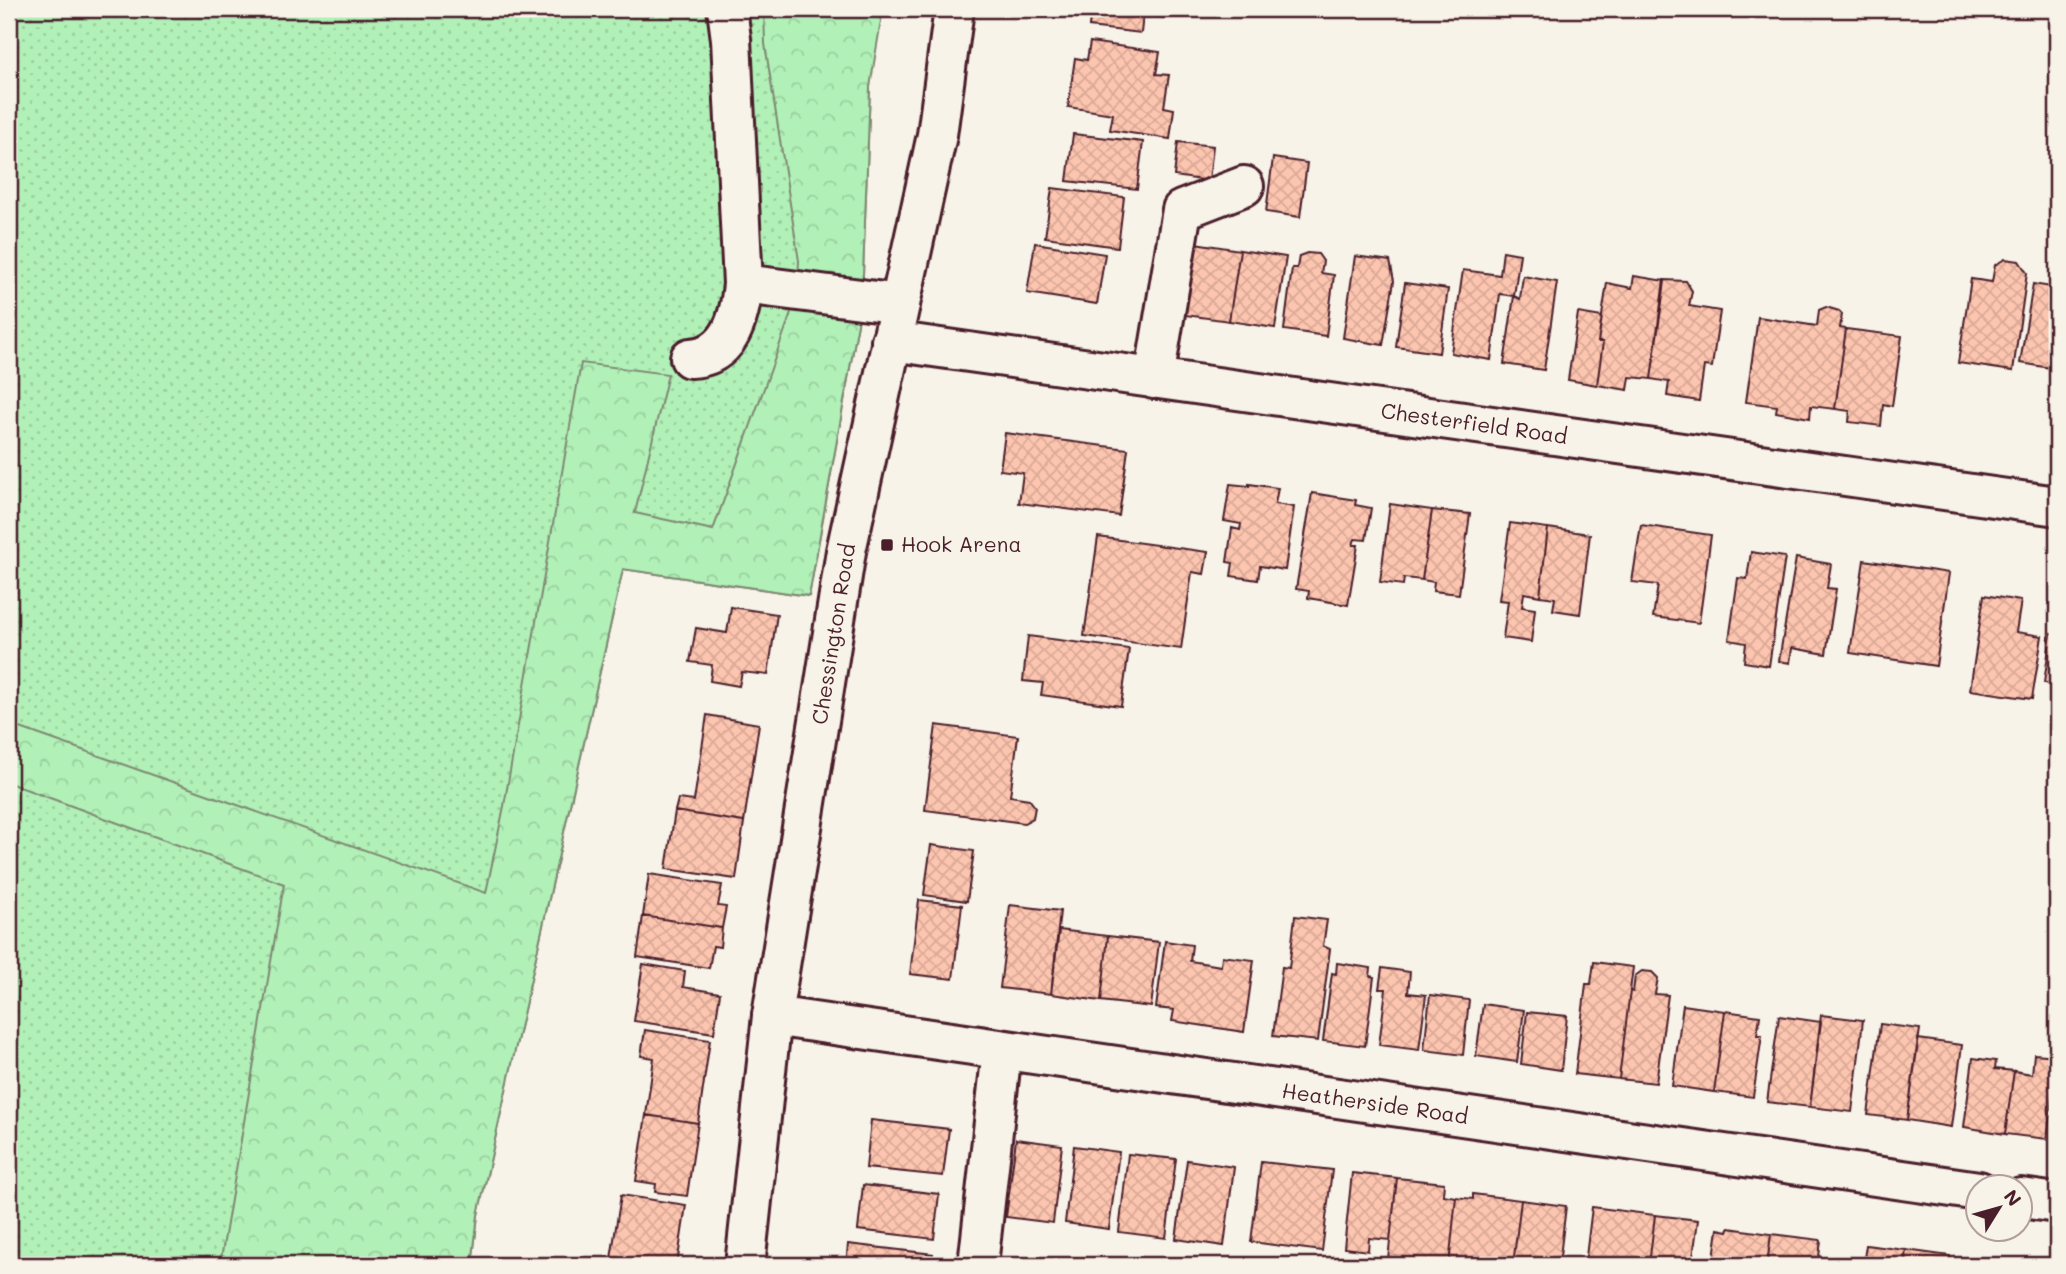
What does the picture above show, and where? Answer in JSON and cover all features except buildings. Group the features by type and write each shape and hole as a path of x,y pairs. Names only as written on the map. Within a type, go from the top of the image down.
{"street":[{"path":"690,358 711,354 728,339 739,315 743,284 731,39 727,9"},
{"name":"Chessington Road","path":"745,1265 772,1016 846,551 937,135 954,9"},
{"path":"1154,379 1182,210 1244,186"},
{"path":"743,284 900,304"},
{"name":"Chesterfield Road","path":"891,341 2057,506"},
{"name":"Heatherside Road","path":"772,1016 1965,1189"},
{"path":"978,1265 1002,1050"},
{"path":"2035,1200 2057,1203"}],"green space":[{"path":"9,9 873,9 862,301 809,596 623,569 478,1215 472,1265 9,1265"},
{"path":"764,9 883,9 870,87 862,301 809,596 623,569 478,1215 472,1265 220,1265 284,884 9,783 9,724 486,893 504,806 581,363 668,374 635,513 713,530 790,316 799,261 765,44"}],"place":[{"name":"Hook Arena","path":"887,545"}]}
